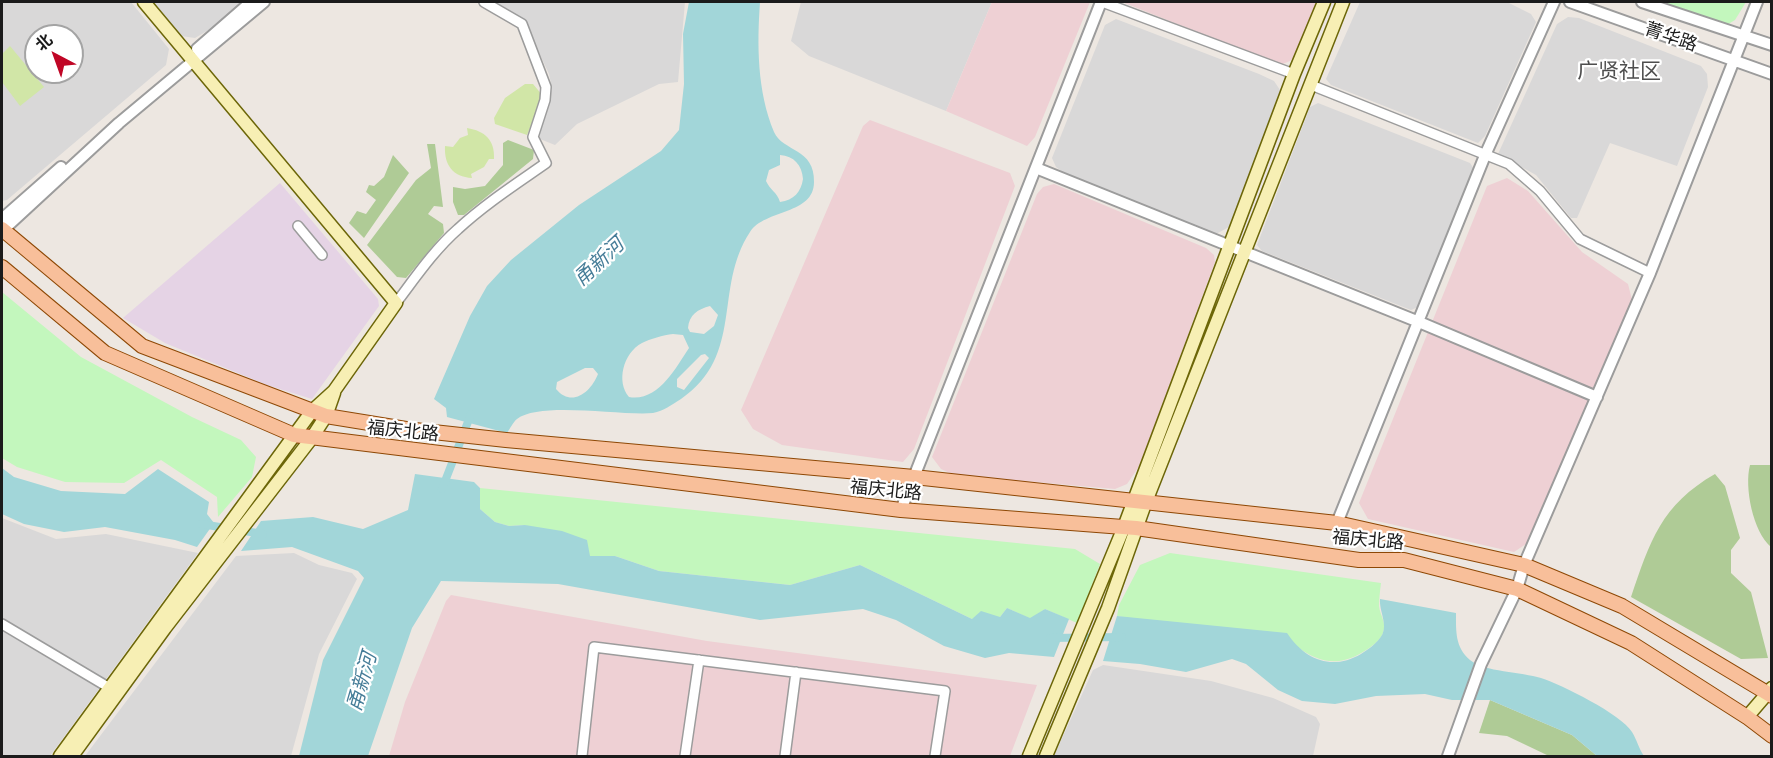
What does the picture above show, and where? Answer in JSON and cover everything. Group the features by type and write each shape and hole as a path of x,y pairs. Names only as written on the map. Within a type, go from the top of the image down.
{"main road":[{"path":"72,756 114,690 215,544 312,411 334,392 396,303 144,2"},
{"path":"1046,756 1102,621 1138,503 1229,244 1324,2"},
{"path":"1138,503 1245,251 1343,2"},
{"name":"福庆北路","path":"2,226 142,346 326,416 406,429 506,440 914,477 1337,523 1524,566 1622,606 1770,692"},
{"name":"福庆北路","path":"2,267 105,353 294,435 311,439 504,460 901,510 1130,527 1359,560 1404,560 1517,589 1631,643 1748,717 1772,736"},
{"path":"60,756 251,519 311,439 326,416 334,392"},
{"path":"1029,756 1083,627 1130,527"},
{"path":"1748,717 1770,692"}],"street":[{"path":"2,226 192,58 251,2"},
{"path":"192,58 264,2"},
{"path":"396,303 430,258 457,230 508,189 546,163 533,136 545,100 546,87 522,24 484,2"},
{"path":"901,510 1102,2 1294,74"},
{"path":"1337,523 1486,153 1554,2"},
{"name":"菁华路","path":"1570,2 1733,58 1772,74"},
{"path":"1642,2 1772,45"},
{"path":"1448,756 1481,664 1517,589 1524,566 1650,273 1757,2"},
{"path":"1311,85 1509,164 1525,176 1580,239 1650,273"},
{"path":"1036,168 1229,244 1597,397"},
{"path":"298,226 322,255"},
{"path":"2,624 114,690"},
{"path":"582,756 594,647 945,691 935,756"},
{"path":"685,756 699,660"},
{"path":"785,756 796,672"}],"shaded area":[{"path":"2,2 131,2 169,49 166,65 7,200 2,201"},
{"path":"152,2 243,2 212,28 195,38 181,36"},
{"path":"490,2 685,2 678,82 659,84 577,124 555,145 540,139 538,131 552,88 549,74 526,25"},
{"path":"801,2 992,2 946,111 809,56 791,41"},
{"path":"992,2 1090,2 1035,137 1027,146 946,111"},
{"path":"1122,2 1316,2 1299,52 1290,61 1280,65"},
{"path":"1360,2 1507,2 1531,14 1536,22 1485,136 1478,143 1331,85 1326,79"},
{"path":"1568,17 1579,18 1701,66 1707,74 1708,87 1677,166 1610,143 1577,218 1571,218 1536,175 1498,154 1557,24"},
{"path":"1116,19 1259,74 1274,81 1280,90 1235,216 1229,227 1216,234 1064,173 1056,167 1052,158 1105,25"},
{"path":"1318,103 1470,163 1474,169 1418,307 1411,310 1262,251 1257,245 1310,107"},
{"path":"870,120 1010,173 1015,186 914,449 903,462 782,445 753,429 741,410 863,126"},
{"path":"1507,178 1528,191 1582,252 1628,284 1632,300 1526,544 1514,552 1368,519 1359,503 1487,186"},
{"path":"280,183 378,299 379,306 312,399 267,385 165,343 123,318"},
{"path":"1054,184 1206,248 1214,255 1215,262 1140,465 1127,484 1115,489 954,475 941,469 932,457 1037,194 1043,187"},
{"path":"2,518 56,539 106,534 198,553 50,756 2,756"},
{"path":"294,553 319,565 352,573 357,579 319,654 291,756 85,756 236,556"},
{"path":"451,595 707,641 1037,685 1010,756 389,756 405,702 446,601"},
{"path":"1103,665 1211,681 1273,698 1316,717 1320,724 1313,756 1054,756 1093,670"}],"green space":[{"path":"1650,2 1746,2 1735,20 1725,26"},
{"path":"10,46 24,63 24,84 42,84 44,87 20,106 2,82 2,54"},
{"path":"525,84 533,84 543,96 527,135 495,124 494,118 505,98"},
{"path":"467,128 484,134 491,142 494,152 494,159 489,159 484,167 471,174 472,178 460,175 451,169 445,153 445,146 453,147 460,138 468,135"},
{"path":"508,140 534,150 533,159 464,215 458,215 453,202 453,187 465,189 485,186 503,165 503,143"},
{"path":"427,144 435,144 443,207 434,206 428,214 443,224 444,233 406,278 397,277 367,245 416,180 431,168"},
{"path":"393,155 409,173 364,238 349,223 357,211 366,214 376,200 366,192 369,185 374,186 384,177"},
{"path":"2,292 81,357 192,417 241,440 256,457 252,477 218,517 217,497 161,460 124,483 65,482 17,467 2,458"},
{"path":"1750,465 1771,465 1771,547 1759,531 1752,509 1748,485"},
{"path":"1715,474 1725,486 1740,538 1731,550 1731,573 1751,592 1768,658 1741,659 1631,597 1660,526 1682,498"},
{"path":"480,488 1075,549 1100,564 1077,623 1045,609 1031,619 1007,608 1000,617 972,619 860,565 790,585 659,571 615,556 590,556 525,525 509,526 495,522 480,509"},
{"path":"1170,553 1381,583 1379,606 1384,622 1383,633 1374,644 1354,657 1329,661 1304,652 1296,646 1117,616 1119,605 1140,565"},
{"path":"1490,700 1572,735 1597,756 1549,756 1507,736 1479,733"}],"water":[{"path":"689,2 760,2 761,84 768,116 778,138 804,157 813,171 812,193 806,200 757,225 750,232 739,253 721,342 714,362 701,381 681,399 653,413 543,411 517,419 507,433 447,417 446,408 434,399 470,316 487,286 511,260 579,205 661,151 679,130 684,84 683,34","holes":["780,155 793,159 799,166 803,179 796,195 780,202 766,181 769,170 780,165","710,306 718,315 714,326 704,334 690,332 688,328 692,316","683,335 689,348 672,374 657,389 639,397 629,397 625,391 622,376 626,361 635,348 657,337","705,354 709,358 684,390 677,387 677,379 701,355","585,368 593,368 598,374 591,387 580,395 568,397 556,389 557,382"]},
{"path":"2,468 14,477 61,491 125,494 158,469 209,502 207,514 214,523 197,547 175,540 105,527 64,532 24,524 2,514"},
{"path":"415,474 474,482 480,488 480,509 495,522 509,526 525,525 562,531 587,540 590,556 615,556 659,571 790,585 860,565 972,619 981,611 1000,617 1007,608 1030,618 1045,609 1069,619 1054,657 1009,653 985,658 944,646 896,620 863,609 760,620 558,584 441,581 412,628 368,756 299,756 323,660 364,578 358,571 292,547 241,551 261,521 313,517 363,529 408,510"},
{"path":"1380,599 1456,613 1456,632 1459,644 1470,660 1484,667 1541,678 1590,701 1626,725 1644,756 1597,756 1572,735 1490,700 1452,700 1425,694 1376,696 1335,704 1302,701 1278,690 1246,664 1232,659 1186,672 1140,664 1103,661 1117,616 1287,633 1302,650 1311,656 1320,660 1340,662 1361,654 1373,646 1382,635 1384,626"}],"waterway":[{"name":"甬新河","path":"442,489 471,414"},
{"path":"201,524 263,534"},
{"path":"1050,638 1122,637"}],"district":[{"name":"广贤社区","path":"1619,71"}]}
